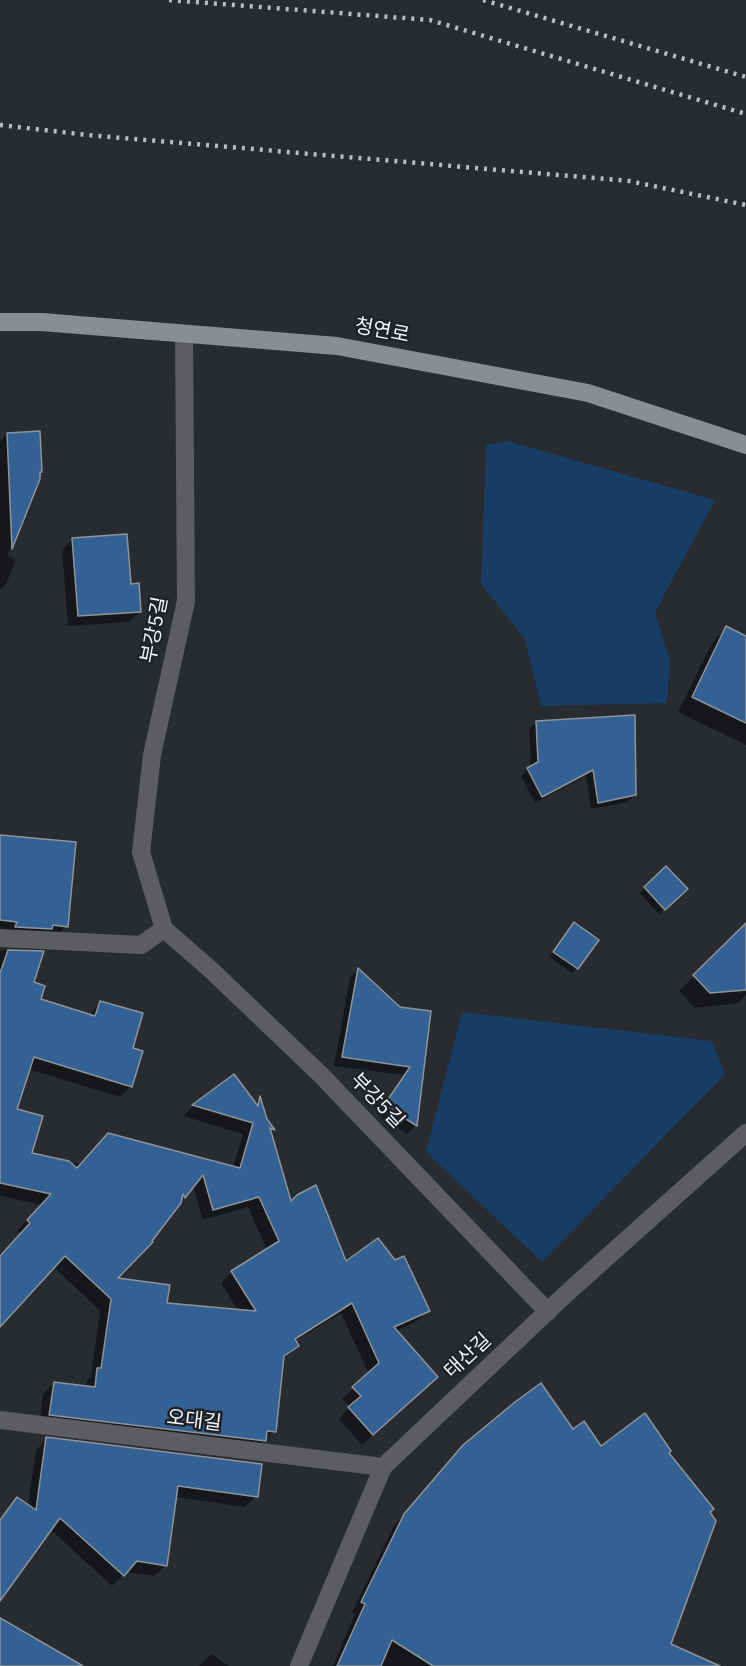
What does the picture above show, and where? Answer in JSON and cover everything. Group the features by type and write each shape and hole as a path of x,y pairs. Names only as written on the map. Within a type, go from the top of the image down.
{"main road":[{"name":"청연로","path":"0,322 42,322 337,346 588,393 746,445"}],"street":[{"name":"부강5길","path":"184,334 186,602 152,755 141,852 164,929 210,969 321,1075 548,1312"},
{"path":"0,938 141,945 164,929"},
{"name":"태산길","path":"299,1666 383,1467 548,1312 746,1134"},
{"name":"오대길","path":"0,1420 383,1467"}],"shaded area":[{"path":"507,441 715,500 655,612 670,661 667,703 541,706 525,639 481,584 486,445"},
{"path":"462,1012 712,1041 725,1074 542,1262 426,1152"}],"building":[{"path":"40,431 42,472 40,472 40,479 12,549 7,433"},
{"path":"127,534 131,584 139,583 141,612 78,616 72,538"},
{"path":"726,626 746,636 746,723 692,697"},
{"path":"635,715 636,795 598,803 593,770 542,797 527,768 538,762 536,721"},
{"path":"0,835 76,842 68,927 53,925 52,929 15,927 17,922 0,920"},
{"path":"666,866 688,889 665,910 644,887"},
{"path":"574,922 599,940 578,969 553,952"},
{"path":"746,923 746,990 710,993 693,975"},
{"path":"8,950 44,951 34,982 45,986 41,999 95,1016 100,1001 143,1013 133,1048 143,1051 132,1087 34,1057 17,1109 43,1116 32,1153 69,1161 77,1168 108,1133 240,1168 253,1123 192,1105 234,1074 258,1106 260,1096 267,1119 275,1130 270,1128 291,1201 297,1195 316,1185 346,1261 378,1238 395,1260 404,1256 430,1311 394,1327 438,1377 373,1435 348,1407 361,1396 352,1387 379,1363 352,1303 295,1339 299,1346 284,1356 276,1432 267,1431 266,1441 49,1415 54,1382 95,1387 97,1368 101,1368 111,1299 65,1256 0,1327 0,1256 30,1223 27,1220 51,1194 0,1183 0,973","holes":["203,1175 213,1210 259,1197 279,1241 231,1271 256,1311 167,1303 170,1285 118,1278 153,1242 181,1203 183,1194 185,1198"]},
{"path":"358,968 400,1007 431,1011 417,1126 384,1105 410,1067 342,1057"},
{"path":"541,1383 573,1429 584,1421 601,1446 645,1413 671,1451 669,1453 714,1509 710,1512 716,1521 671,1644 720,1666 433,1666 392,1640 381,1666 337,1666 365,1604 361,1602 404,1514 463,1445"},
{"path":"46,1437 262,1464 258,1497 178,1486 167,1566 137,1561 124,1576 60,1518 0,1601 0,1520 17,1497 36,1510"},
{"path":"0,1618 83,1666 0,1666"}],"railway":[{"path":"169,0 430,20 746,114"},
{"path":"483,0 746,77"},
{"path":"0,125 88,135 629,181 746,205"}]}
